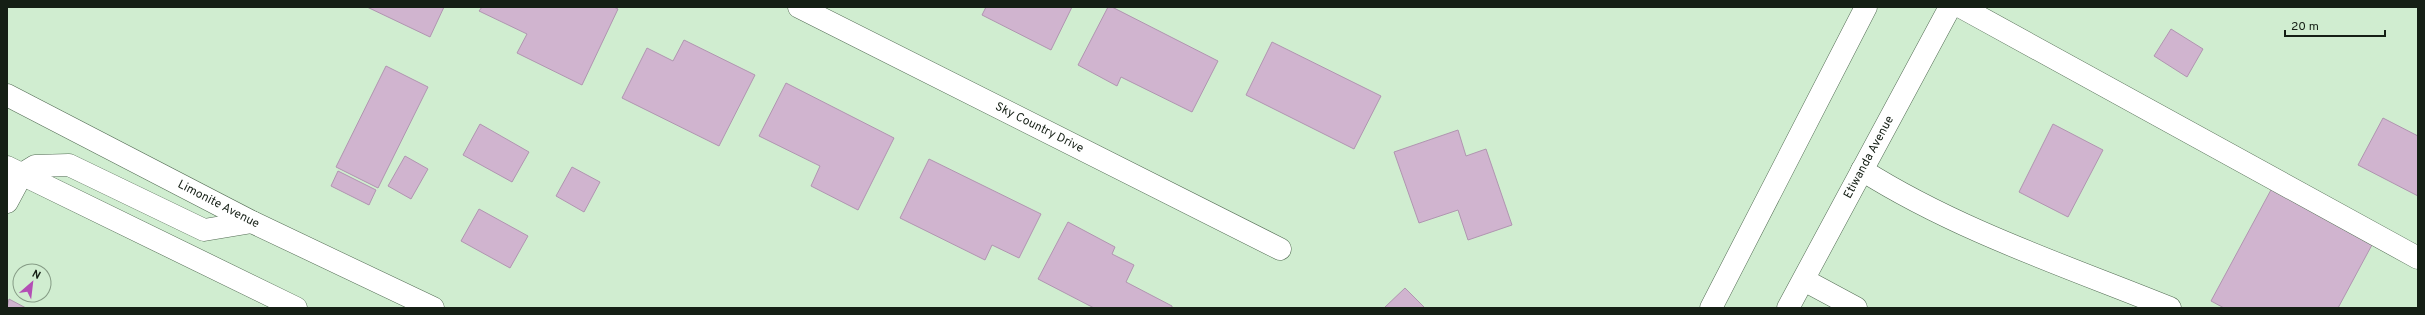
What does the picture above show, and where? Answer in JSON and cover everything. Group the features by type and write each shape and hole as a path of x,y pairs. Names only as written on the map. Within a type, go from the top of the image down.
{"main road":[{"name":"Sky Country Drive","path":"799,7 1280,249"},
{"path":"1711,308 1866,7"},
{"name":"Etiwanda Avenue","path":"1788,308 1950,7"},
{"path":"1961,7 2418,258"},
{"name":"Limonite Avenue","path":"7,95 252,222 434,308"},
{"path":"14,170 35,166 69,165 204,230 252,222"},
{"path":"7,202 14,170"},
{"path":"14,170 296,308"},
{"path":"1862,170 1906,197 1994,237 2170,308"},
{"path":"1804,280 1856,308"}],"building":[{"path":"367,7 444,7 430,37"},
{"path":"482,7 614,7 618,9 582,85 517,53 527,34 479,11"},
{"path":"986,7 1072,7 1051,50 982,15"},
{"path":"1108,7 1112,7 1218,61 1192,112 1121,77 1117,86 1078,65"},
{"path":"2171,29 2203,49 2187,77 2154,56"},
{"path":"684,40 755,75 719,146 622,98 647,48 673,61"},
{"path":"1272,42 1381,96 1354,149 1246,95"},
{"path":"386,66 428,87 378,188 336,167"},
{"path":"786,83 894,138 858,210 811,186 820,166 759,136"},
{"path":"2383,118 2418,136 2418,196 2358,165"},
{"path":"480,124 529,152 512,182 463,155"},
{"path":"2053,124 2103,150 2068,217 2019,192"},
{"path":"1458,130 1466,156 1486,149 1512,225 1468,240 1458,210 1419,223 1394,152"},
{"path":"405,156 428,169 411,199 388,186"},
{"path":"929,159 1041,214 1019,258 992,245 985,260 900,218"},
{"path":"572,167 600,182 584,212 556,196"},
{"path":"338,171 376,190 369,205 331,186"},
{"path":"2272,188 2373,243 2338,308 2224,308 2211,301"},
{"path":"479,209 528,236 510,268 461,241"},
{"path":"1068,222 1115,247 1112,254 1134,265 1126,282 1172,306 1172,308 1094,308 1038,279"},
{"path":"1405,288 1425,308 1384,308"},
{"path":"9,299 12,301 12,303 17,303 26,308 7,308"}]}
